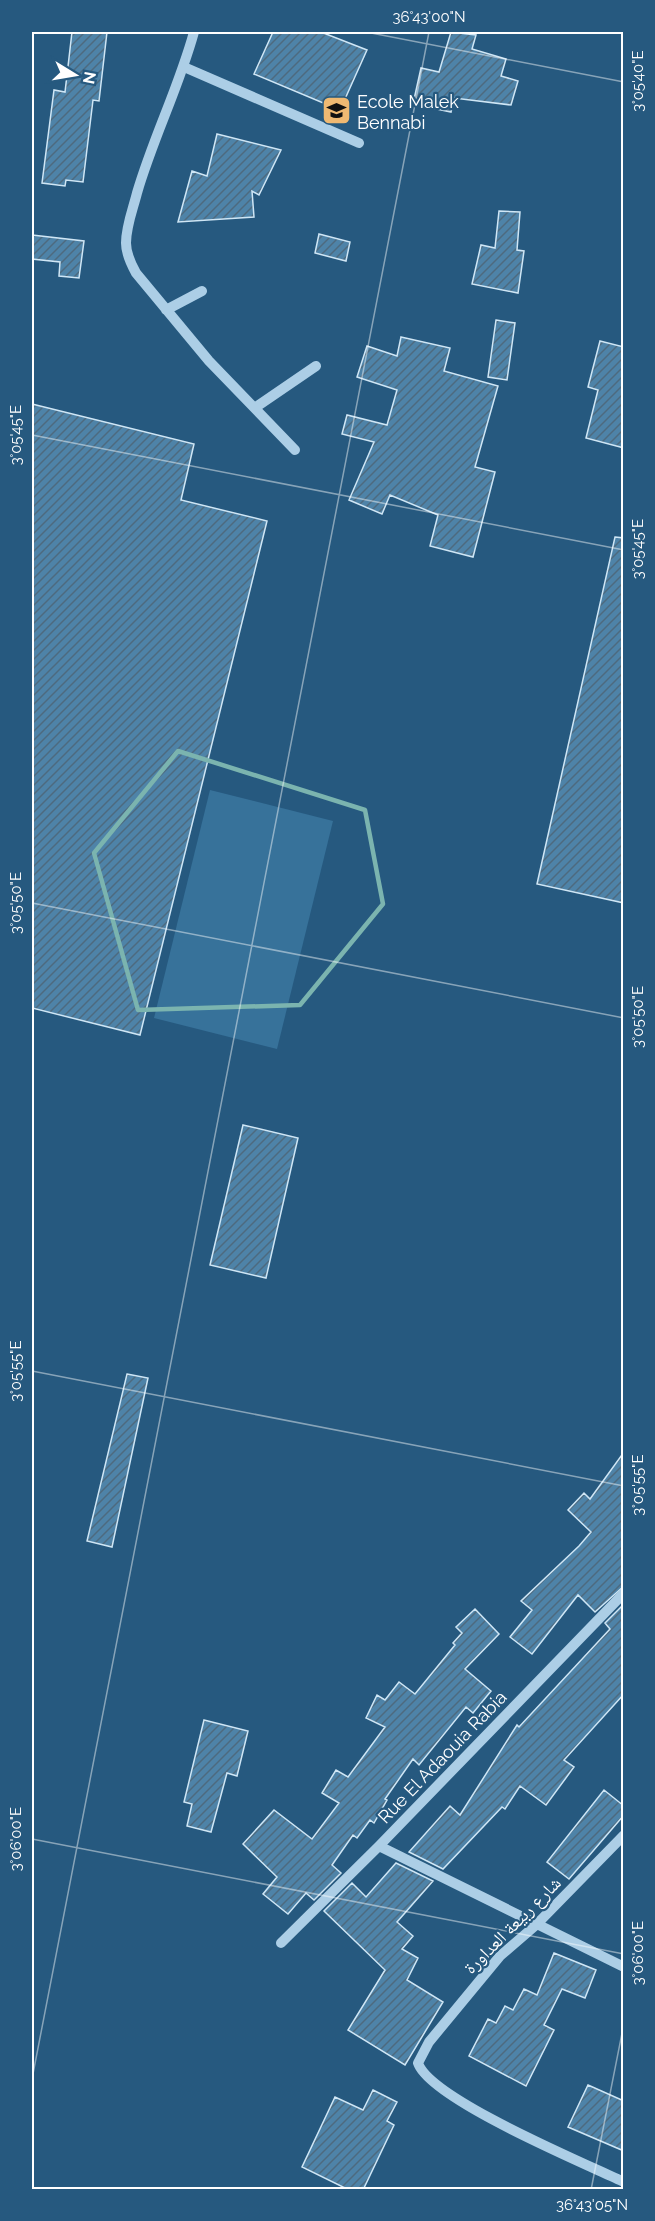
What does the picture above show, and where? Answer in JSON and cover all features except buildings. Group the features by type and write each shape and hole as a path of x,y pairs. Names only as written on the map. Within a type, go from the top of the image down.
{"street":[{"path":"194,32 184,67 145,168 126,242 129,260 136,273 210,361 295,450"},
{"path":"184,67 359,143"},
{"path":"166,310 202,291"},
{"path":"256,407 316,366"},
{"name":"Rue El Adaouia Rabia","path":"282,1943 624,1593"},
{"name":"شارع ربيعة العداورة","path":"624,1835 536,1925 500,1956 429,2042 418,2062 426,2077 440,2089 502,2123 624,2182"},
{"path":"379,1846 536,1925 624,1966"}],"highlighted area":[{"path":"178,751 365,810 383,904 300,1005 138,1010 94,853"}],"shaded area":[{"path":"210,790 333,821 277,1049 154,1018"}],"place":[{"name":"Ecole Malek Bennabi","path":"336,111"}]}
